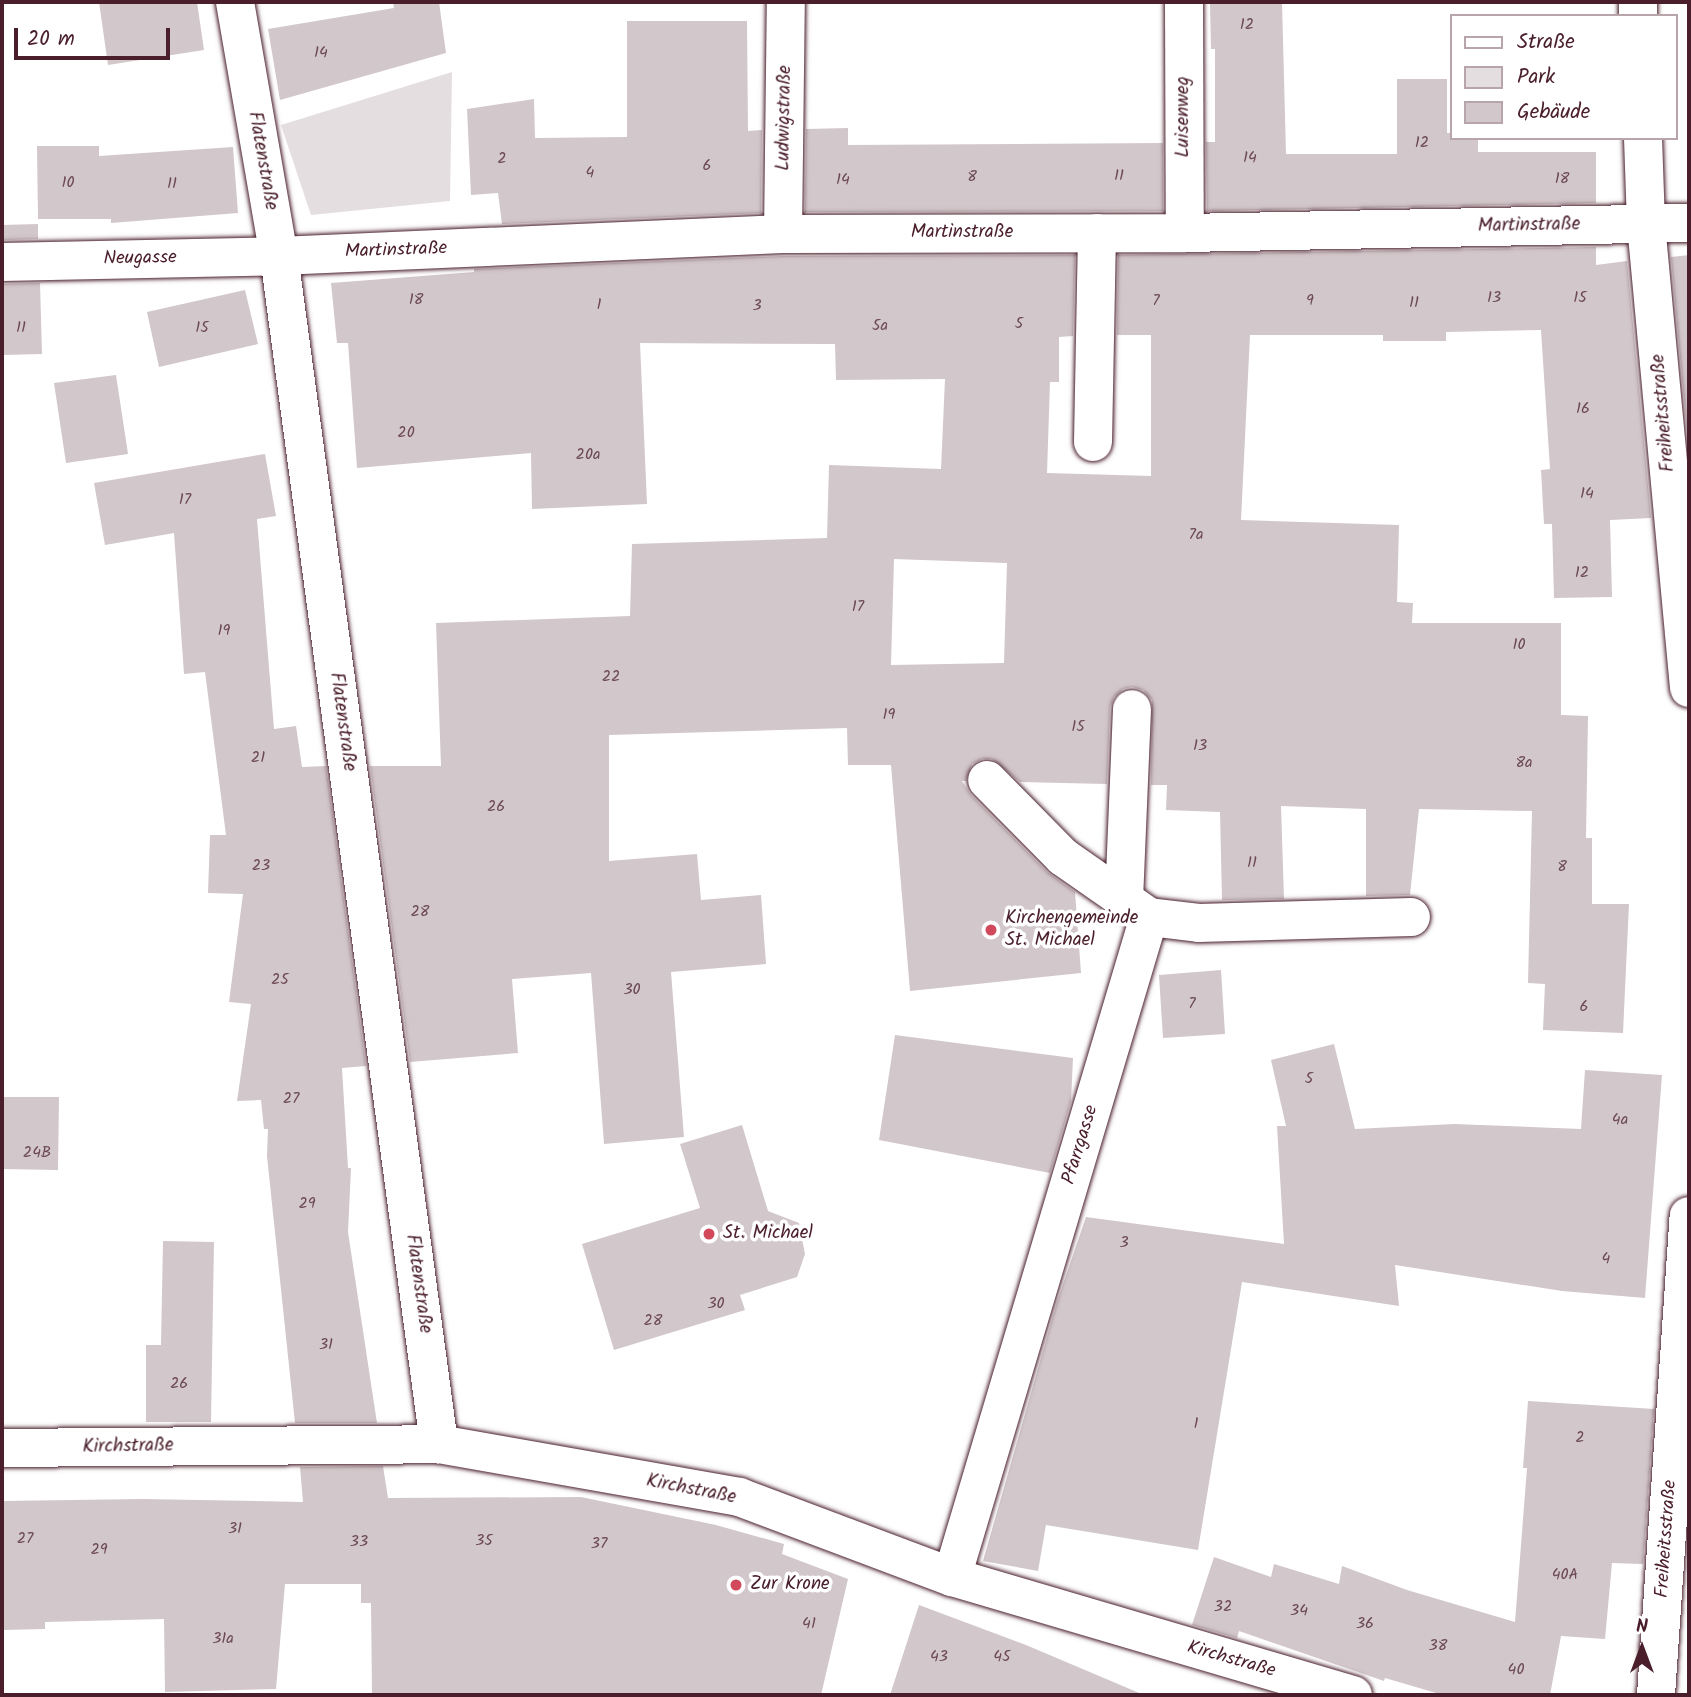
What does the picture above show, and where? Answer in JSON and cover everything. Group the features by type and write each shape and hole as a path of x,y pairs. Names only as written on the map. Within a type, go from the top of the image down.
{"street":[{"name":"Flatenstraße","path":"235,2 279,256 439,1444"},
{"name":"Ludwigstraße","path":"783,234 786,2"},
{"name":"Luisenweg","path":"1184,2 1185,233"},
{"name":"Freiheitsstraße","path":"1643,140 1646,224 1689,688"},
{"name":"Martinstraße","path":"279,256 783,234 1185,233 1689,223"},
{"path":"1093,442 1097,233"},
{"name":"Neugasse","path":"2,262 279,256"},
{"name":"Pfarrgasse","path":"952,1577 1136,909 1132,709"},
{"path":"987,780 1063,857 1136,909 1199,923 1411,917"},
{"name":"Freiheitsstraße","path":"1656,1695 1689,1216"},
{"name":"Kirchstraße","path":"2,1448 439,1444 738,1497 952,1577 1353,1695"}],"green space":[{"path":"452,72 450,201 311,215 281,125"}],"building":[{"path":"99,2 197,2 204,50 108,65"},
{"path":"393,2 439,2 446,53 280,100 268,29 394,8"},
{"path":"1210,2 1282,2 1286,154 1397,154 1397,79 1447,79 1447,133 1450,133 1450,140 1478,140 1478,152 1596,152 1596,203 1207,211 1206,142 1215,142 1215,49 1211,49"},
{"path":"627,21 747,21 748,131 762,130 761,213 502,224 498,193 471,195 467,109 534,99 535,138 627,137"},
{"path":"848,128 848,145 1163,143 1163,211 805,212 806,129"},
{"path":"37,146 99,146 99,156 233,147 238,213 111,223 111,219 38,219"},
{"path":"38,224 38,239 2,240 2,225"},
{"path":"1596,247 1596,265 1627,261 1651,518 1610,520 1612,597 1554,598 1552,524 1544,524 1541,470 1550,469 1541,330 1446,332 1446,341 1383,341 1383,335 1250,335 1241,520 1399,525 1397,602 1413,603 1412,623 1561,623 1561,715 1588,716 1586,838 1592,838 1592,904 1629,904 1623,1033 1543,1030 1545,984 1528,983 1532,811 1419,809 1410,895 1366,896 1366,809 1281,806 1284,899 1222,900 1220,812 1166,810 1167,785 1151,785 1152,700 1143,690 1132,687 1123,689 1114,697 1110,707 1107,784 1020,782 992,759 982,759 972,764 966,781 962,781 971,795 1047,872 1075,892 1081,973 910,991 891,765 848,765 847,728 609,735 609,861 697,854 701,900 761,895 766,964 671,972 684,1137 604,1144 591,973 512,979 518,1053 410,1062 370,766 441,766 436,623 630,616 632,544 827,538 829,465 941,469 945,379 836,380 835,344 640,343 647,504 532,509 531,453 357,468 348,343 337,343 331,283 474,272 474,269 784,256 1075,255 1073,336 1059,337 1059,382 1050,382 1047,473 1151,476 1151,335 1117,335 1118,255","holes":["894,559 1007,563 1004,663 891,665"]},
{"path":"1689,255 1689,454 1671,257"},
{"path":"40,283 42,354 2,355 2,284"},
{"path":"245,290 258,344 159,367 147,312"},
{"path":"116,375 128,454 66,463 54,383"},
{"path":"265,454 276,516 257,519 274,729 296,726 302,767 326,766 366,1066 342,1068 348,1168 351,1168 348,1232 377,1423 295,1423 267,1156 268,1129 264,1129 261,1100 237,1101 251,1004 229,1002 243,894 208,893 210,835 226,835 205,672 184,674 174,533 105,545 94,483"},
{"path":"1221,970 1225,1034 1163,1038 1159,975"},
{"path":"895,1035 1073,1058 1071,1101 1050,1173 879,1140"},
{"path":"1334,1044 1355,1129 1454,1124 1581,1129 1585,1070 1662,1075 1645,1298 1562,1291 1395,1265 1399,1306 1242,1282 1198,1550 1046,1525 1038,1571 983,1561 1057,1302 1086,1217 1284,1244 1277,1126 1286,1126 1271,1060"},
{"path":"2,1097 59,1097 58,1170 2,1169"},
{"name":"St. Michael","path":"742,1125 768,1211 799,1223 805,1254 797,1277 740,1295 745,1310 614,1350 582,1244 700,1208 680,1144"},
{"path":"163,1241 214,1242 211,1422 146,1422 146,1345 161,1345"},
{"path":"1528,1401 1654,1409 1643,1564 1612,1563 1605,1639 1561,1636 1550,1695 1443,1695 1385,1678 1384,1681 1239,1631 1237,1638 1192,1625 1214,1557 1271,1577 1274,1564 1339,1584 1342,1566 1407,1590 1515,1622 1527,1468 1523,1468"},
{"path":"383,1466 388,1498 581,1497 716,1525 784,1544 782,1554 848,1579 821,1695 372,1695 371,1603 361,1603 361,1584 285,1584 276,1689 165,1692 164,1619 45,1622 45,1629 2,1630 2,1501 143,1499 303,1502 300,1467"},
{"path":"919,1605 1026,1645 1144,1695 890,1695"}],"place":[{"name":"Kirchengemeinde St. Michael","path":"991,930"},
{"name":"St. Michael","path":"709,1234"},
{"name":"Zur Krone","path":"736,1585"}]}
